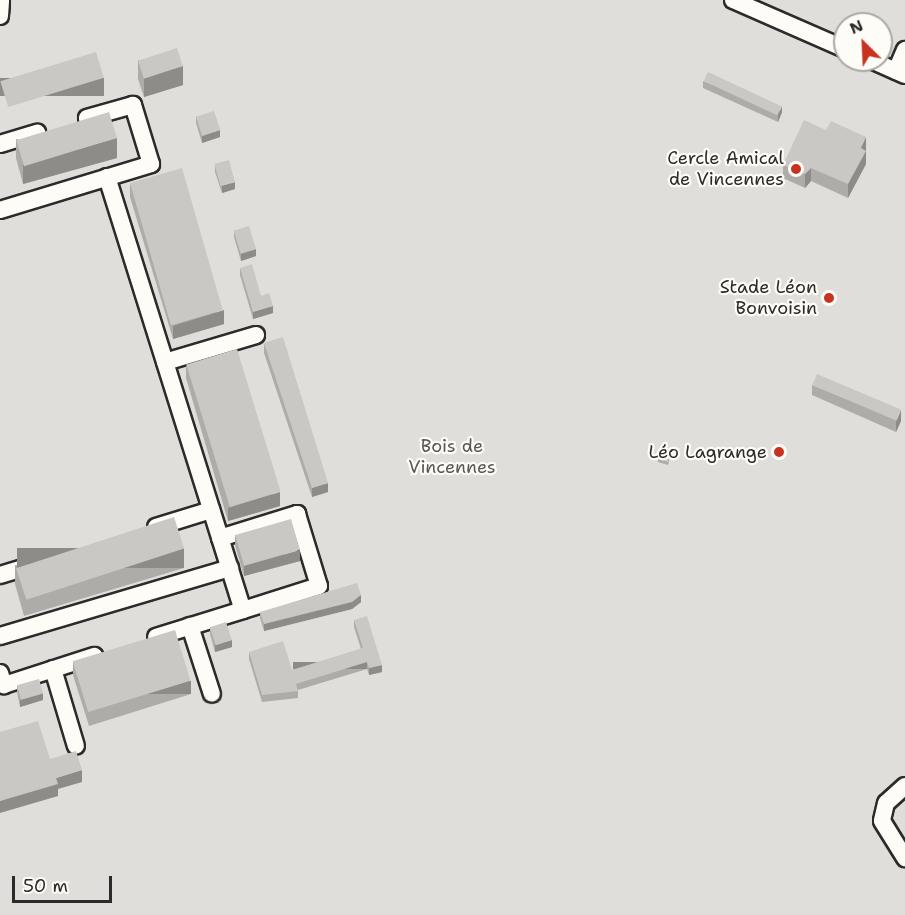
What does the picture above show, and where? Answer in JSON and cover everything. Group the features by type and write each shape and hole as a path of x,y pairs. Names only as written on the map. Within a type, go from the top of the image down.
{"street":[{"path":"0,16 1,0"},
{"path":"733,0 833,44"},
{"path":"900,73 905,50"},
{"path":"0,144 133,105 151,164 0,210"},
{"path":"107,177 243,610"},
{"path":"165,362 256,335"},
{"path":"134,534 212,510"},
{"path":"133,644 319,586 297,514 220,538"},
{"path":"0,575 56,558"},
{"path":"0,636 230,568"},
{"path":"190,626 212,694"},
{"path":"0,673 4,685 110,651"},
{"path":"53,669 76,746"},
{"path":"904,857 890,838 882,812 905,786"}],"green space":[{"name":"Bois de Vincennes","path":"0,0 905,0 905,915 0,915"}],"building":[{"path":"177,48 183,66 144,79 138,61"},
{"path":"96,52 104,78 8,107 0,81"},
{"path":"708,72 781,106 777,115 704,81"},
{"path":"214,111 220,130 202,136 196,117"},
{"path":"109,112 117,138 24,166 16,140"},
{"path":"804,120 826,130 831,121 866,137 861,148 866,151 848,184 811,168 805,174 783,165"},
{"path":"229,160 235,182 220,186 215,164"},
{"path":"182,168 223,310 171,325 130,183"},
{"path":"249,226 256,249 241,254 234,231"},
{"path":"252,264 261,296 269,293 273,306 253,312 240,268"},
{"path":"283,337 328,483 312,488 264,343"},
{"path":"237,349 281,491 230,507 186,364"},
{"path":"817,374 901,410 896,421 812,385"},
{"path":"660,447 671,451 668,462 658,459"},
{"path":"174,517 184,548 26,600 16,568"},
{"path":"291,519 300,550 244,566 235,535"},
{"path":"357,583 361,595 352,602 264,624 260,612"},
{"path":"367,616 382,665 369,668 367,662 296,684 298,691 262,695 249,652 283,641 292,670 363,648 354,620"},
{"path":"226,622 232,640 216,645 210,627"},
{"path":"175,630 190,681 88,712 73,661"},
{"path":"39,679 43,693 21,700 17,685"},
{"path":"38,721 50,759 76,751 82,770 56,778 58,784 0,801 0,732"}],"place":[{"name":"Cercle Amical de Vincennes","path":"796,169"},
{"name":"Stade Léon Bonvoisin","path":"829,298"},
{"name":"Léo Lagrange","path":"779,452"}]}
